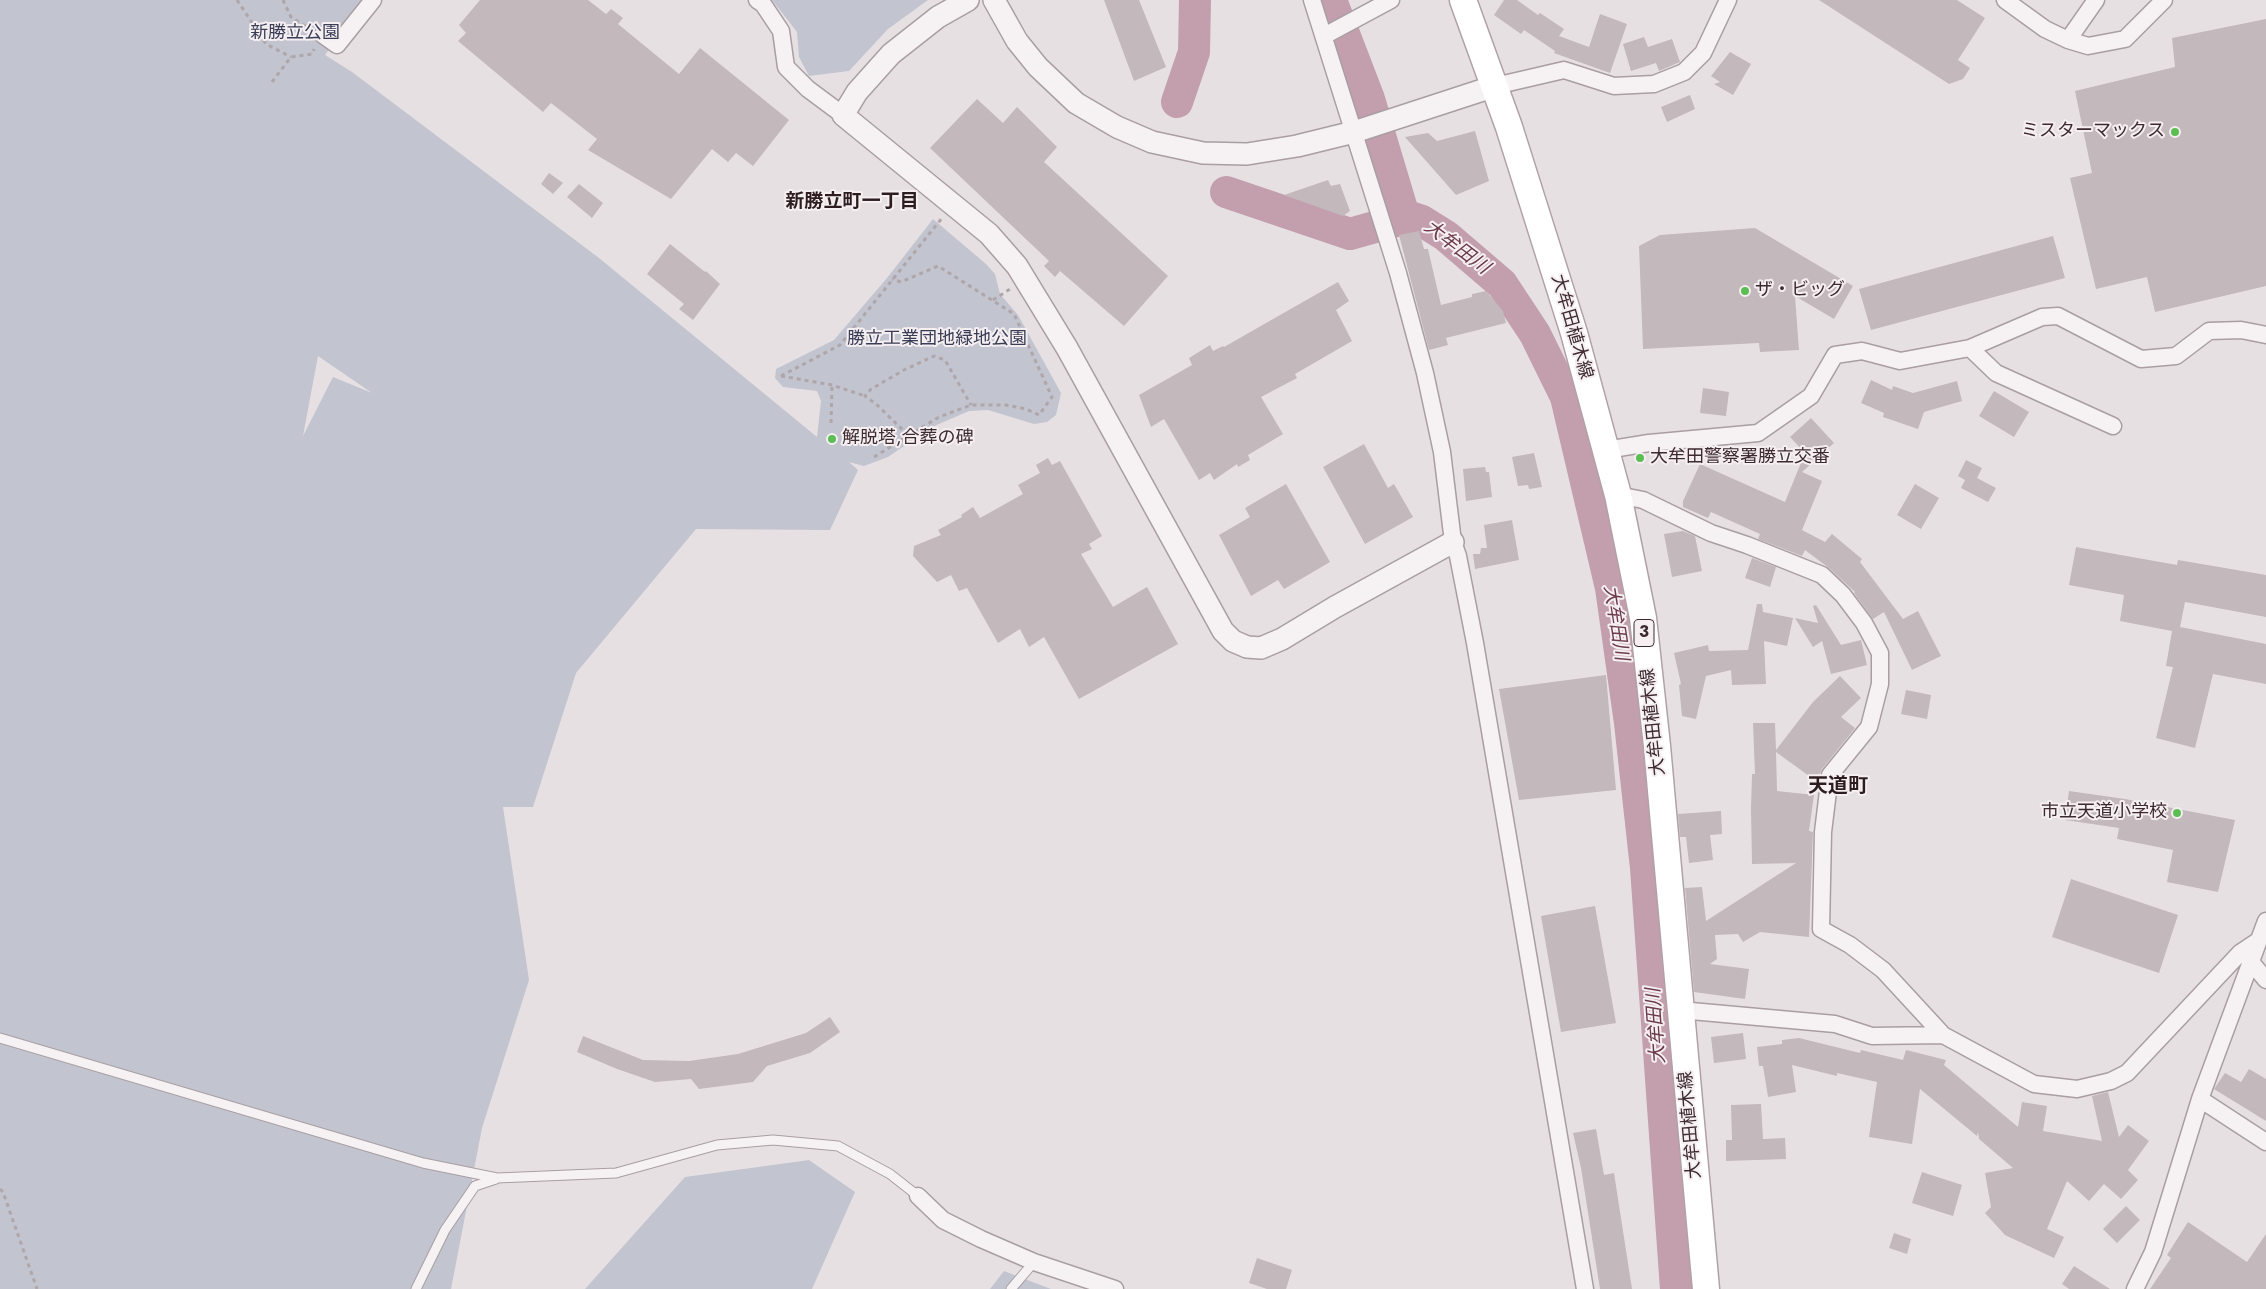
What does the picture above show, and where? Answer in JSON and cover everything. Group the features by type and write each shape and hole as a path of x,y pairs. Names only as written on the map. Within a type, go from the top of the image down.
{"main road":[{"name":"大牟田植木線","path":"1462,0 1495,86 1574,333 1618,495 1643,618 1657,746 1706,1289"}],"street":[{"path":"323,35 337,45 373,0"},
{"path":"757,0 763,4 781,31 786,68 808,89 843,115 883,150 954,204 989,234 1017,266 1038,298 1222,631 1233,641 1247,647 1261,648 1282,639 1335,607 1453,542"},
{"path":"843,115 857,92 891,54 938,17 968,0"},
{"path":"994,0 1017,42 1038,67 1076,103 1117,127 1152,142 1203,153 1247,154 1297,146 1359,130 1495,86 1564,70 1614,86 1654,84 1684,72 1703,53 1728,0"},
{"path":"1312,0 1328,34 1359,130 1383,228 1398,273 1424,373 1442,452 1453,542 1458,556 1476,643 1585,1289"},
{"path":"1328,34 1391,0"},
{"path":"2005,0 2045,29 2068,40 2088,46 2125,39 2164,0"},
{"path":"2068,40 2096,0"},
{"path":"1606,450 1649,443 1758,432 1811,396 1835,355 1862,351 1900,362 1970,348 2042,317 2058,316 2141,358 2176,356 2210,331 2242,330 2266,335"},
{"path":"1970,348 1996,373 2113,426"},
{"path":"1618,495 1644,500 1711,533 1747,545 1822,575 1842,595 1864,623 1880,653 1880,684 1869,727 1830,775 1823,832 1821,929 1850,945 1883,970 1943,1035 2034,1084 2077,1089 2111,1082 2127,1073 2240,953 2258,941"},
{"path":"2135,1289 2153,1252 2200,1099 2266,921"},
{"path":"2250,962 2266,980"},
{"path":"1680,1010 1835,1024 1872,1036 1943,1035"},
{"path":"2200,1099 2266,1142"},
{"path":"918,1196 943,1220 1034,1262 1115,1289"}],"lane":[{"path":"0,1038 423,1163 497,1178 616,1173 717,1145 773,1140 838,1146 890,1174 918,1196"},
{"path":"416,1289 446,1230 475,1186 497,1178"},
{"path":"1011,1289 1034,1262"}],"path":[{"path":"237,0 266,44 291,57 312,54 323,35 311,30 291,16 283,4 283,0"},
{"path":"272,82 291,57"},
{"path":"908,435 865,396 832,384 781,376 840,345 954,204"},
{"path":"874,457 938,417 972,405 1006,405 1026,409 1039,415 1052,397 1014,314 938,266 901,282 892,279"},
{"path":"992,300 1010,289"},
{"path":"865,396 871,389 884,381 934,356 945,360 972,405"},
{"path":"831,423 832,384"},
{"path":"0,1189 3,1192 37,1289"}],"green space":[{"path":"0,0 365,0 325,55 352,72 599,258 817,437 821,401 817,391 783,387 775,378 776,369 834,340 887,278 933,219 986,264 995,274 1000,294 1018,315 1061,393 1056,415 1047,422 1034,424 988,410 969,411 932,427 888,457 864,466 849,462 858,470 830,530 696,529 576,673 533,807 503,807 529,980 482,1128 451,1289 0,1289","holes":["318,356 372,393 333,377 303,436"]},
{"path":"772,0 928,0 888,29 849,71 809,76 799,57 797,32"},
{"path":"809,1160 855,1192 812,1289 585,1289 685,1177"},
{"path":"1004,1271 1051,1289 990,1289"}],"building":[{"path":"480,0 588,0 606,14 611,9 623,18 618,24 679,74 700,48 789,120 753,166 736,153 728,162 712,149 671,199 588,150 597,139 551,103 543,112 458,41 466,33 459,25"},
{"path":"1104,0 1139,0 1166,67 1134,81"},
{"path":"1504,0 1517,0 1538,15 1540,13 1564,29 1559,36 1589,47 1600,14 1627,24 1610,73 1554,53 1555,51 1524,30 1521,34 1494,15"},
{"path":"1819,0 1957,0 1985,18 1958,60 1970,68 1963,79 1949,84"},
{"name":"ミスターマックス","path":"2266,19 2266,286 2155,312 2147,277 2096,289 2070,178 2092,173 2075,91 2175,67 2172,38"},
{"path":"1644,37 1648,47 1672,39 1680,62 1659,71 1656,63 1631,71 1623,44"},
{"path":"1730,52 1751,64 1733,95 1714,84 1720,82 1711,76"},
{"path":"1690,95 1695,109 1667,122 1661,107"},
{"path":"977,99 1003,123 1017,107 1057,147 1044,162 1168,276 1124,326 1060,271 1055,277 1044,266 1049,261 930,148"},
{"path":"1475,131 1489,181 1456,195 1405,137 1428,133 1437,141"},
{"path":"549,173 563,183 553,194 541,184"},
{"path":"1328,180 1331,186 1340,184 1350,211 1343,216 1284,195"},
{"path":"579,184 603,203 592,218 567,197"},
{"name":"ザ・ビッグ","path":"1755,228 1853,286 1834,319 1795,296 1799,350 1760,352 1759,343 1643,349 1639,246 1660,235"},
{"path":"1419,231 1424,249 1428,249 1441,305 1472,297 1472,294 1486,291 1503,311 1506,323 1446,338 1448,345 1429,350 1399,235"},
{"path":"2053,236 2065,278 1871,330 1859,289"},
{"path":"670,244 720,284 693,320 679,309 684,304 647,274"},
{"path":"1338,282 1349,301 1336,310 1352,341 1295,374 1297,378 1261,397 1283,434 1248,455 1250,460 1238,467 1237,464 1214,480 1210,473 1199,480 1164,419 1151,427 1139,395 1192,365 1189,358 1210,345 1213,351 1224,347"},
{"path":"1871,380 1892,390 1893,386 1913,393 1957,381 1962,401 1924,412 1918,429 1883,417 1884,413 1861,403"},
{"path":"1703,388 1729,392 1726,416 1700,413"},
{"path":"1994,391 2029,412 2014,437 1979,416"},
{"path":"1811,418 1834,443 1802,472 1822,481 1802,530 1825,542 1832,534 1862,559 1860,562 1903,619 1918,611 1941,656 1912,670 1884,612 1873,619 1855,592 1829,568 1805,550 1802,556 1758,539 1760,534 1711,512 1708,518 1683,507 1683,501 1700,464 1785,502 1805,453 1790,437"},
{"path":"1364,444 1388,488 1394,484 1413,517 1365,544 1323,467"},
{"path":"1534,453 1542,487 1529,489 1528,485 1518,486 1512,457"},
{"path":"1048,458 1052,465 1060,461 1102,536 1089,544 1092,549 1081,554 1113,607 1147,587 1178,644 1079,699 1044,637 1029,647 1020,629 998,643 967,588 959,591 951,575 937,582 913,556 914,546 941,535 938,530 962,517 961,515 973,507 980,518 1023,494 1018,485 1040,473 1036,465"},
{"path":"1966,460 1982,468 1977,478 1996,488 1988,502 1961,488 1965,480 1958,476"},
{"path":"1485,467 1486,472 1489,472 1492,497 1466,501 1463,469"},
{"path":"1286,484 1330,562 1284,589 1278,580 1251,596 1219,535 1250,517 1245,508"},
{"path":"1915,484 1939,498 1921,529 1897,515"},
{"path":"1512,520 1519,560 1475,569 1473,554 1480,554 1481,548 1487,548 1484,525"},
{"path":"1683,531 1695,536 1702,571 1672,577 1664,534"},
{"path":"2076,547 2177,565 2178,560 2266,575 2266,617 2185,602 2180,627 2266,644 2266,684 2213,674 2195,748 2156,738 2173,667 2166,666 2172,631 2120,621 2124,595 2069,585"},
{"path":"1752,558 1776,567 1770,587 1745,578"},
{"path":"1757,604 1762,604 1763,612 1793,618 1787,646 1764,641 1766,684 1732,685 1731,670 1706,676 1696,719 1682,716 1679,685 1681,684 1674,653 1708,645 1709,651 1748,650"},
{"path":"1816,605 1841,645 1861,640 1867,665 1831,674 1822,641 1813,647 1795,618 1818,623 1813,606"},
{"path":"1606,675 1616,790 1519,800 1499,689"},
{"path":"1840,676 1861,698 1841,717 1855,728 1822,769 1816,781 1776,752 1777,791 1814,795 1809,831 1813,832 1809,937 1760,932 1743,942 1738,934 1715,935 1717,959 1710,964 1749,969 1745,999 1694,992 1685,888 1702,887 1706,921 1796,863 1752,864 1752,774 1755,774 1753,723 1775,723 1776,750 1813,702"},
{"path":"1906,690 1931,695 1927,719 1901,714"},
{"path":"2069,791 2125,799 2235,820 2218,892 2167,882 2173,850 2117,839 2119,828 2065,820"},
{"path":"1721,811 1722,834 1710,835 1713,860 1689,863 1686,837 1680,837 1678,814"},
{"path":"2071,879 2178,915 2159,973 2052,937"},
{"path":"1595,906 1616,1023 1561,1032 1541,916"},
{"path":"830,1017 840,1032 810,1053 767,1066 753,1082 699,1089 691,1079 655,1082 617,1069 577,1052 583,1036 643,1060 689,1061 738,1054 806,1033"},
{"path":"1743,1033 1746,1059 1714,1063 1711,1037"},
{"path":"1799,1038 1860,1053 1861,1050 1903,1060 1906,1050 1946,1060 1944,1065 2018,1127 2022,1102 2047,1106 2043,1131 2102,1141 2092,1096 2108,1092 2119,1137 2128,1125 2149,1141 2128,1170 2138,1180 2121,1199 2104,1184 2089,1201 2067,1181 2047,1229 2064,1237 2054,1258 2005,1235 1985,1213 1991,1207 1985,1173 2013,1168 1979,1139 1978,1132 1977,1136 1920,1089 1912,1144 1869,1137 1877,1082 1837,1073 1837,1076 1792,1065 1796,1092 1768,1097 1763,1066 1759,1066 1757,1047 1782,1044 1782,1040"},
{"path":"2249,1069 2266,1079 2266,1121 2214,1089 2225,1073 2241,1082"},
{"path":"1761,1104 1763,1139 1785,1138 1786,1159 1726,1161 1726,1140 1732,1140 1731,1105"},
{"path":"1596,1129 1604,1175 1614,1173 1632,1289 1600,1289 1581,1168 1573,1133"},
{"path":"1922,1172 1962,1185 1953,1216 1912,1203"},
{"path":"2126,1206 2140,1220 2117,1243 2103,1229"},
{"path":"2188,1222 2247,1262 2266,1234 2266,1289 2150,1289 2171,1258 2167,1255"},
{"path":"1894,1233 1911,1239 1907,1254 1889,1248"},
{"path":"1257,1258 1292,1270 1286,1289 1267,1289 1249,1283"},
{"path":"2074,1266 2110,1289 2069,1289 2062,1284"}],"waterway":[{"name":"大牟田川","path":"1177,102 1194,52 1195,0"},
{"path":"1331,0 1369,99 1405,219"},
{"name":"大牟田川","path":"1226,192 1350,234 1410,217 1422,221 1446,236 1502,284 1535,334 1566,397 1611,588 1630,723 1646,868 1676,1289"}],"place":[{"name":"ミスターマックス","path":"2175,132"},
{"name":"ザ・ビッグ","path":"1745,291"},
{"name":"解脱塔,合葬の碑","path":"832,439"},
{"name":"大牟田警察署勝立交番","path":"1640,458"},
{"name":"市立天道小学校","path":"2177,813"}],"district":[{"name":"新勝立町一丁目","path":"852,202"},
{"name":"天道町","path":"1838,787"}],"park label":[{"name":"新勝立公園","path":"295,34"},
{"name":"勝立工業団地緑地公園","path":"937,340"}]}
